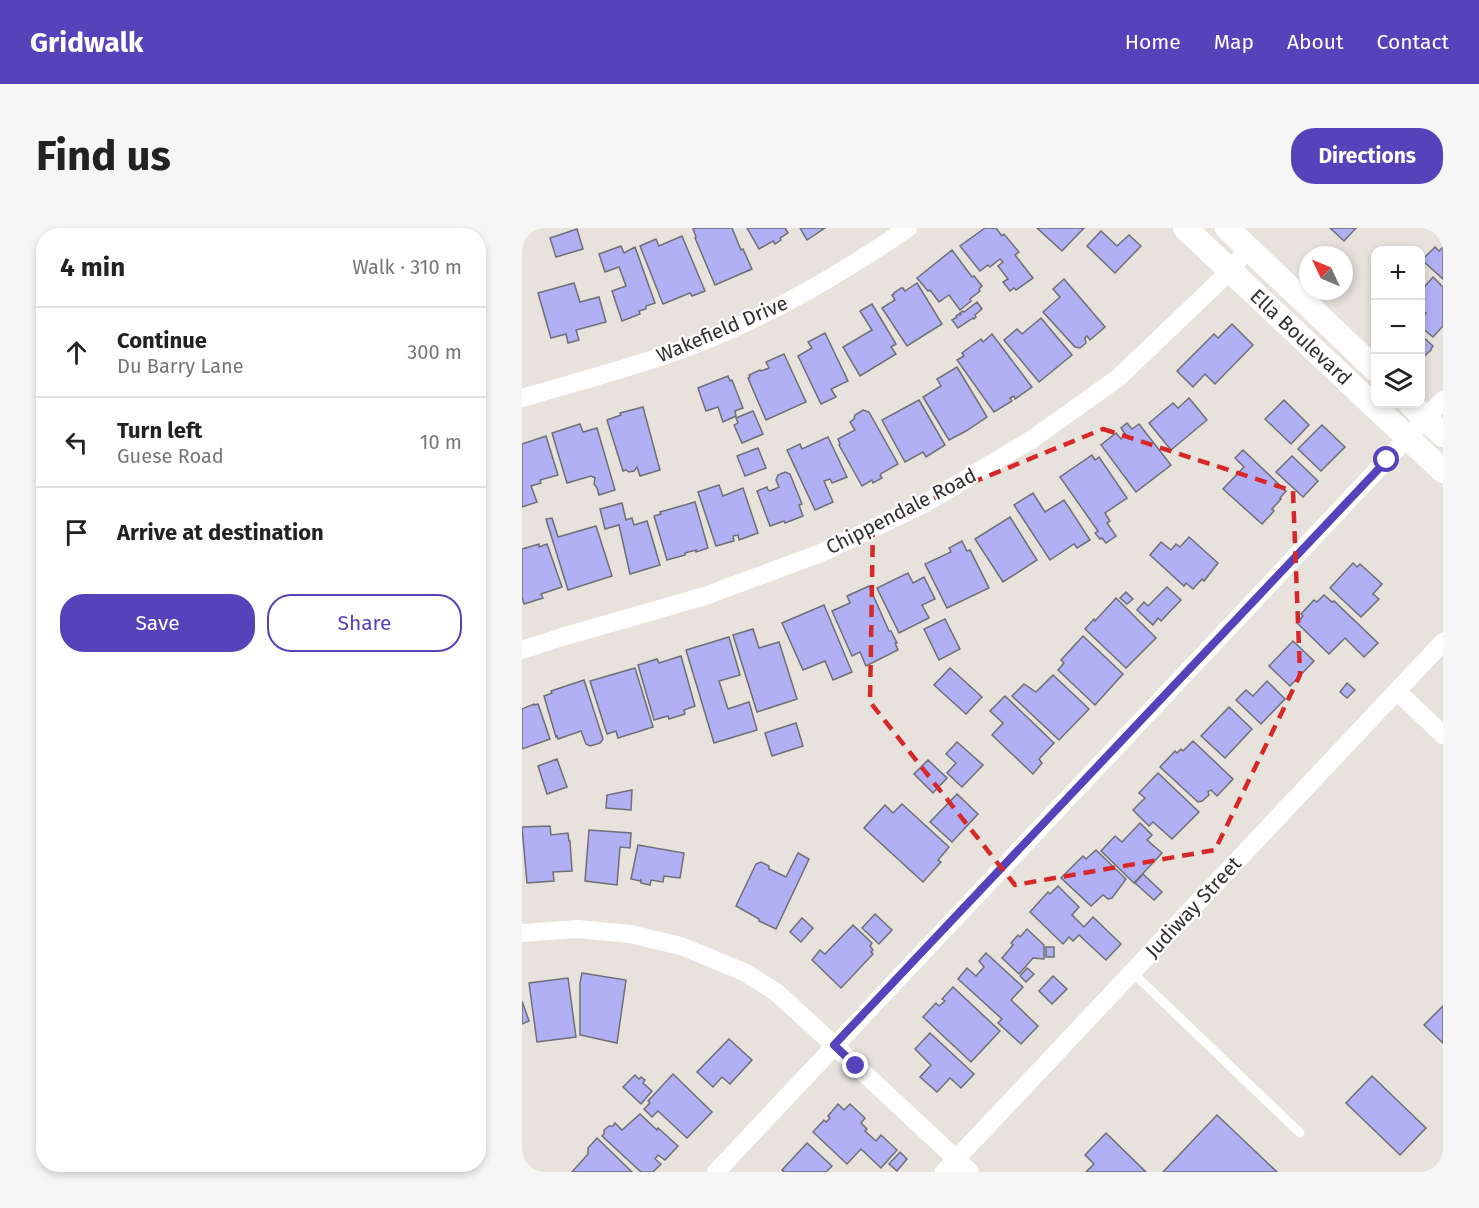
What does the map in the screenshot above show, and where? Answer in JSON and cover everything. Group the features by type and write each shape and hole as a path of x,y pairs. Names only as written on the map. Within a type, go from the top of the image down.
{"main road":[{"name":"Ella Boulevard","path":"1185,228 1443,471"},
{"name":"Ella Boulevard","path":"1227,228 1371,365"}],"street":[{"name":"Wakefield Drive","path":"522,398 683,349 717,335 822,283 908,228"},
{"name":"Chippendale Road","path":"522,650 705,596 821,553 924,504 1031,440 1118,378 1230,271 1249,247"},
{"path":"716,1172 1443,400"},
{"name":"Judiway Street","path":"950,1166 1443,642"},
{"path":"1397,691 1443,735"},
{"path":"522,933 577,929 630,934 681,946 744,972 776,992 834,1045 950,1166 970,1172"}],"lane":[{"path":"1132,972 1300,1133"}],"highlighted area":[{"path":"1103,429 1293,491 1300,675 1215,850 1015,885 870,702 873,523"}],"building":[{"path":"732,228 752,269 715,285 695,238 693,229"},
{"path":"747,228 785,228 788,233 775,244 773,241 759,249"},
{"path":"800,228 825,228 807,240"},
{"path":"985,228 996,228 1002,236 1004,234 1019,252 1015,255 1033,278 1016,290 1014,288 1010,291 1003,282 1008,279 998,266 1003,262 1000,259 980,271 960,246"},
{"path":"1037,228 1084,228 1062,251"},
{"path":"1330,228 1356,228 1344,241"},
{"path":"577,229 583,249 556,257 550,238"},
{"path":"1101,231 1117,246 1129,235 1141,246 1115,273 1087,246"},
{"path":"682,236 705,291 692,296 690,293 663,304 640,246 656,239 659,246"},
{"path":"621,246 624,253 635,247 655,303 639,311 640,314 622,321 612,291 626,286 619,267 605,272 599,254"},
{"path":"1435,247 1439,251 1443,247 1443,279 1425,263 1425,257"},
{"path":"952,250 972,277 974,276 982,286 980,291 970,299 971,301 960,310 949,295 939,302 917,278"},
{"path":"1433,277 1443,287 1443,326 1433,337 1425,330 1425,286"},
{"path":"1064,279 1105,327 1090,340 1087,336 1086,343 1080,348 1075,347 1043,312 1060,297 1053,289"},
{"path":"574,283 580,302 599,297 606,322 576,330 579,340 568,343 566,334 551,338 538,293"},
{"path":"917,283 942,324 907,346 882,308 895,300 892,295 901,288 905,291"},
{"path":"977,302 982,309 974,319 958,328 952,320"},
{"path":"872,304 896,344 891,347 896,354 860,376 843,347 872,330 860,311"},
{"path":"1041,318 1072,355 1039,382 1004,340 1017,329 1022,334"},
{"path":"1232,324 1253,345 1215,384 1205,374 1193,387 1177,371 1214,334 1218,338"},
{"path":"825,333 848,381 831,389 836,397 821,404 798,356 812,348 808,342"},
{"path":"992,334 1032,387 1015,399 1014,396 1010,398 1012,401 994,412 957,360 964,356 962,353 981,339 983,342"},
{"path":"1425,339 1433,346 1425,355"},
{"path":"784,354 806,402 766,420 748,378 749,375 769,368 766,362"},
{"path":"957,367 987,417 949,440 923,397 941,386 937,379"},
{"path":"728,376 730,381 732,380 743,408 735,411 736,416 723,422 718,407 706,411 698,388"},
{"path":"1189,398 1207,420 1171,450 1149,423 1173,403 1178,408"},
{"path":"919,400 945,445 926,457 923,452 905,462 882,420"},
{"path":"1284,400 1309,425 1291,444 1265,419"},
{"path":"643,407 660,470 640,476 637,467 634,471 623,471 607,420 621,415 620,413"},
{"path":"863,410 869,412 898,464 882,473 880,475 882,478 873,483 872,480 862,486 839,445 838,439 855,430 850,422"},
{"path":"753,411 763,434 742,443 734,425 738,423 736,418"},
{"path":"1127,423 1132,429 1139,424 1171,465 1136,492 1101,445 1116,433 1121,439 1126,435 1121,428"},
{"path":"580,424 583,432 597,428 615,490 599,495 594,484 595,478 591,476 567,483 552,433"},
{"path":"1322,425 1345,447 1321,471 1298,449"},
{"path":"546,436 558,475 540,480 541,483 531,486 537,502 522,507 522,444"},
{"path":"828,437 847,477 832,483 830,479 824,481 833,502 815,510 787,450 800,444 802,449"},
{"path":"758,448 766,468 745,476 737,456"},
{"path":"1243,450 1286,491 1272,509 1274,511 1262,524 1223,489 1244,467 1235,458"},
{"path":"1092,455 1095,460 1099,457 1127,498 1105,513 1110,521 1107,523 1116,536 1106,543 1095,533 1098,531 1060,477"},
{"path":"1292,456 1318,481 1303,497 1276,472"},
{"path":"785,472 790,474 802,504 799,505 803,516 770,526 757,491 767,487 770,491 779,487 776,480 778,475"},
{"path":"719,485 723,496 743,488 758,533 739,540 738,535 733,536 734,541 716,546 698,492"},
{"path":"1033,493 1045,512 1064,500 1090,540 1077,548 1074,544 1050,560 1014,505"},
{"path":"695,502 708,548 667,560 654,516 661,514 660,512"},
{"path":"622,503 626,520 632,518 634,525 647,521 660,565 630,574 619,525 605,529 600,509"},
{"path":"1010,517 1037,560 1003,582 975,539"},
{"path":"552,518 558,537 596,526 612,576 568,590 546,519"},
{"path":"1189,537 1218,563 1204,581 1202,579 1193,589 1186,583 1184,586 1150,555 1161,542 1171,550 1176,544 1180,547"},
{"path":"962,541 967,551 970,550 989,588 947,608 925,564 951,552 949,548"},
{"path":"539,544 539,547 547,544 562,587 541,594 543,598 524,604 522,549"},
{"path":"1353,563 1357,567 1360,564 1382,584 1373,594 1379,599 1361,617 1330,588"},
{"path":"908,573 913,583 924,577 935,599 922,605 929,618 899,633 877,588"},
{"path":"869,586 889,631 897,643 895,643 898,650 866,666 860,652 852,656 832,611 850,603 847,596"},
{"path":"1167,587 1181,600 1161,621 1158,618 1153,625 1137,610 1144,602 1148,606"},
{"path":"1126,592 1133,599 1127,604 1120,598"},
{"path":"1324,595 1332,602 1334,601 1378,643 1364,657 1345,638 1329,654 1297,623 1303,616 1301,614 1314,600 1317,602"},
{"path":"1116,598 1156,638 1126,668 1085,629"},
{"path":"824,605 852,672 833,680 825,661 803,670 782,623"},
{"path":"945,619 960,649 939,660 924,629"},
{"path":"753,629 759,648 779,642 797,699 757,712 733,635"},
{"path":"1083,636 1123,674 1095,705 1058,670 1064,663 1061,660"},
{"path":"729,637 740,675 719,681 728,709 749,702 757,730 714,743 686,650"},
{"path":"1293,641 1314,661 1290,686 1269,666"},
{"path":"681,656 695,706 684,710 685,714 669,719 668,716 654,720 638,665 657,659 659,663"},
{"path":"635,668 653,727 618,738 616,731 607,734 590,681"},
{"path":"950,668 982,697 966,714 934,685"},
{"path":"1053,675 1089,709 1059,740 1012,696 1024,684 1036,692"},
{"path":"584,680 603,739 600,743 590,746 586,744 581,731 558,739 556,737 544,696 552,693 551,691"},
{"path":"1267,681 1285,699 1261,724 1236,700 1246,690 1253,696"},
{"path":"1347,683 1355,690 1347,698 1340,692"},
{"path":"1005,696 1054,743 1039,759 1042,763 1033,774 992,735 1003,723 990,711"},
{"path":"538,704 550,739 522,749 522,709"},
{"path":"1229,707 1252,729 1225,758 1201,736"},
{"path":"796,723 803,746 772,756 765,733"},
{"path":"1193,741 1233,779 1217,796 1211,790 1208,792 1209,795 1198,802 1160,767 1175,751 1177,753 1181,749 1183,751"},
{"path":"957,742 983,765 962,787 947,773 956,763 946,754"},
{"path":"557,759 567,787 547,794 538,766"},
{"path":"928,760 947,778 933,793 914,774"},
{"path":"1158,773 1199,812 1172,839 1153,822 1149,826 1133,810 1145,798 1139,793"},
{"path":"632,790 631,810 606,808 607,795"},
{"path":"957,794 978,814 952,842 930,822"},
{"path":"902,804 949,847 938,860 941,862 923,882 864,828 885,805 893,813"},
{"path":"1140,823 1152,835 1147,840 1162,853 1134,883 1101,851 1115,836 1122,842"},
{"path":"550,826 551,835 568,833 572,871 553,872 554,881 527,883 522,827"},
{"path":"589,830 631,833 630,848 620,847 617,885 585,881"},
{"path":"638,845 684,853 680,878 664,876 663,882 651,880 650,885 641,883 641,879 640,881 631,879"},
{"path":"1096,850 1126,879 1112,898 1108,899 1103,895 1091,906 1061,878 1083,856 1086,859"},
{"path":"798,853 809,859 776,929 736,906 756,864 761,862 769,866 769,869 786,877"},
{"path":"1143,874 1162,892 1154,900 1135,883"},
{"path":"1058,886 1079,907 1072,915 1084,927 1093,917 1121,944 1106,960 1079,935 1073,941 1069,937 1063,944 1030,912 1048,892 1050,894"},
{"path":"875,914 892,930 879,944 862,928"},
{"path":"802,918 813,928 801,942 790,932"},
{"path":"853,925 872,943 870,946 873,954 841,988 812,960 820,950 825,954"},
{"path":"1027,929 1044,945 1044,959 1033,958 1019,974 1002,958 1013,945 1011,943"},
{"path":"1046,947 1054,947 1054,957 1046,957"},
{"path":"986,953 1023,987 1011,1000 1038,1026 1021,1044 998,1023 1002,1019 958,979 967,968 976,976 984,967 979,961"},
{"path":"1027,968 1034,974 1026,982 1020,976"},
{"path":"582,973 626,980 617,1043 580,1035"},
{"path":"1053,976 1067,989 1052,1004 1039,991"},
{"path":"568,978 576,1037 537,1042 529,983"},
{"path":"953,987 1000,1031 971,1062 923,1017 936,1003 939,1006 945,1001 942,999"},
{"path":"522,1001 529,1021 522,1024"},
{"path":"1443,1006 1443,1043 1424,1025"},
{"path":"930,1033 974,1074 961,1088 950,1078 937,1092 920,1077 931,1065 915,1049"},
{"path":"729,1039 752,1060 730,1084 722,1077 713,1087 697,1072"},
{"path":"673,1074 712,1112 687,1138 658,1111 652,1117 644,1109 650,1103 648,1101"},
{"path":"635,1075 645,1080 643,1083 652,1091 641,1104 623,1087"},
{"path":"1372,1076 1426,1128 1400,1155 1346,1103"},
{"path":"838,1104 844,1110 850,1104 865,1118 861,1123 867,1129 865,1131 876,1141 881,1135 897,1150 881,1168 861,1149 847,1164 813,1132 824,1120 826,1122 830,1118 828,1116"},
{"path":"640,1114 678,1146 665,1160 658,1155 655,1159 661,1164 653,1172 641,1172 602,1136 604,1130 609,1126 615,1123 622,1130"},
{"path":"1217,1115 1277,1172 1163,1172"},
{"path":"1106,1133 1146,1172 1086,1172 1094,1164 1085,1155"},
{"path":"597,1138 632,1172 572,1172 588,1154 588,1148"},
{"path":"807,1143 832,1166 826,1172 784,1172 782,1170"},
{"path":"900,1152 907,1159 897,1171 889,1164"}],"route":[{"path":"856,1066 834,1045 1387,460"}]}
